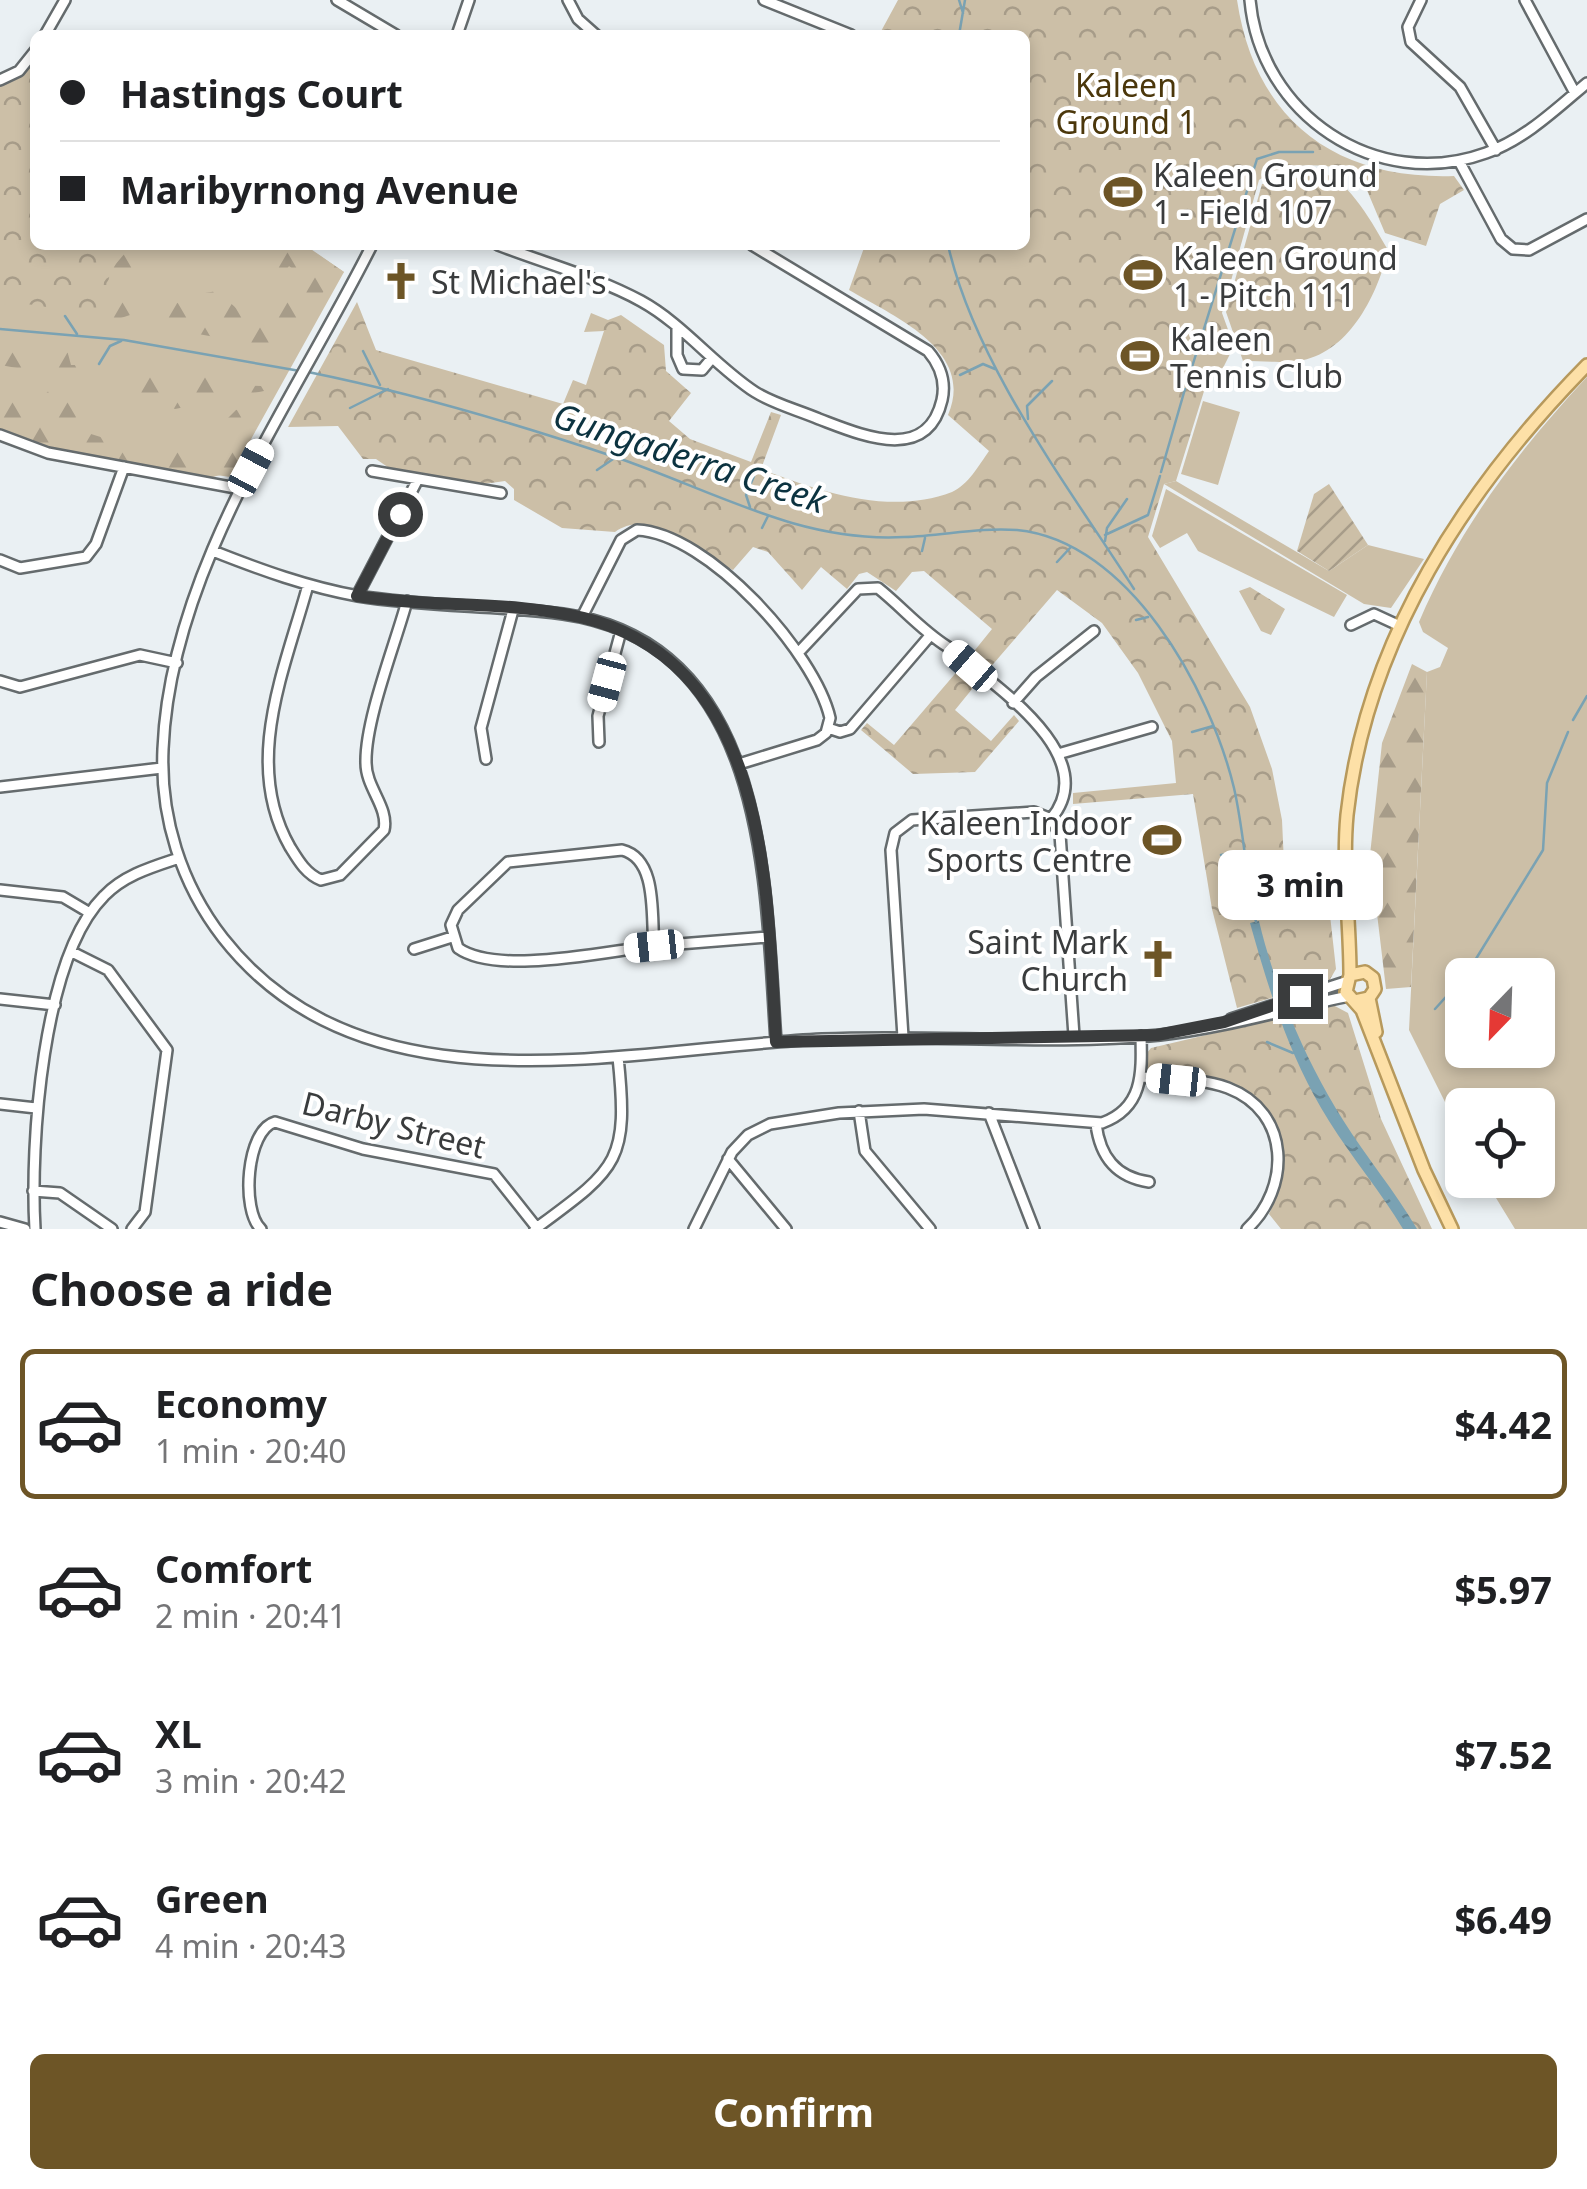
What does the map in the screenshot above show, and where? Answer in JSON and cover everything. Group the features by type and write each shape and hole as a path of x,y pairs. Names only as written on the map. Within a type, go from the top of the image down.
{"main road":[{"path":"1452,1229 1352,998 1344,870 1355,762 1367,711 1400,626 1434,562 1501,461 1587,365"},
{"path":"1348,916 1364,972 1374,981 1370,998 1382,1066"},
{"path":"1348,978 1364,972"},
{"path":"1352,998 1370,998"}],"street":[{"path":"48,30 66,0"},
{"path":"337,0 388,30"},
{"path":"459,30 469,0"},
{"path":"568,0 578,19 590,30"},
{"path":"764,0 839,30"},
{"path":"1250,0 1254,30 1269,68 1288,98 1315,125 1348,146 1383,159 1421,164 1459,161 1496,150 1528,131 1587,83"},
{"path":"1420,0 1409,24 1411,42 1460,87 1496,150"},
{"path":"1525,0 1575,93"},
{"path":"0,80 18,71 30,57"},
{"path":"1459,161 1501,239 1512,249 1532,248 1587,219"},
{"path":"369,250 241,488 214,551 178,663 165,723 162,768 167,814 179,858 199,902 236,954 272,987 327,1021 400,1045 465,1058 542,1062 776,1042 1141,1036 1260,1012 1302,1000 1348,978"},
{"path":"511,250 635,298 767,398 877,440 911,438 928,426 939,408 942,378 928,351 760,250"},
{"path":"677,328 678,360 683,369 702,370 712,358"},
{"path":"0,435 48,453 241,488"},
{"path":"0,560 20,568 86,557 94,548 124,468"},
{"path":"372,472 500,493"},
{"path":"357,596 418,479"},
{"path":"582,618 621,540 630,532 645,531 692,553 733,581 768,614 798,653 828,711 828,728 817,740 739,764"},
{"path":"214,551 308,585 357,596 582,618 621,631 658,652 690,680 723,725 739,764 759,854 776,1042"},
{"path":"308,585 270,726 267,773 274,809 287,842 308,872 321,880 340,875 385,827 384,815 368,780 366,757 407,602"},
{"path":"798,653 866,586 880,590 919,622 928,638 948,646 1044,728 1058,754 1064,796 1051,819"},
{"path":"486,759 481,728 513,610"},
{"path":"1351,625 1374,614 1400,626"},
{"path":"599,742 597,721 621,631"},
{"path":"1013,703 1036,676 1094,631"},
{"path":"828,728 837,732 850,729 928,638"},
{"path":"0,680 20,687 140,655 178,663"},
{"path":"1058,754 1152,727"},
{"path":"0,787 162,768"},
{"path":"903,1037 890,850 895,833 917,820 1030,812 1051,819 1060,839 1074,1036"},
{"path":"452,937 456,913 508,862 622,850 635,854 646,870 654,946"},
{"path":"35,1229 36,1108 56,1005 72,952 90,913 120,882 179,858"},
{"path":"0,890 63,897 90,913"},
{"path":"452,937 469,954 502,959 768,937"},
{"path":"414,949 452,937"},
{"path":"72,952 108,970 167,1050 144,1212 132,1229"},
{"path":"1302,1000 1352,998"},
{"path":"0,999 56,1005"},
{"path":"694,1229 728,1159 742,1140 770,1124 859,1111 989,1112 1096,1124 1125,1110 1136,1095 1142,1076 1141,1036"},
{"path":"536,1228 594,1185 614,1159 624,1127 618,1057"},
{"path":"1142,1076 1224,1087 1246,1098 1264,1116 1278,1146 1278,1180 1269,1203 1246,1229"},
{"path":"0,1104 36,1108"},
{"path":"859,1111 865,1152 930,1229"},
{"path":"989,1112 1034,1229"},
{"name":"Darby Street","path":"261,1229 254,1222 249,1205 254,1143 261,1129 275,1122 363,1149 494,1174 536,1228"},
{"path":"1096,1124 1101,1149 1112,1166 1129,1177 1148,1182"},
{"path":"728,1159 786,1229"},
{"path":"33,1191 60,1194 112,1229"},
{"path":"0,1222 24,1229"}],"green space":[{"name":"Kaleen Ground 1","path":"898,0 1237,0 1247,42 1262,79 1282,109 1308,134 1338,154 1372,167 1411,175 1454,176 1464,190 1440,204 1426,246 1385,233 1361,176 1349,171 1296,166 1259,180 1222,313 1234,346 1223,368 1210,372 1176,481 1164,484 1148,537 1250,707 1272,769 1282,820 1286,907 1329,906 1336,969 1329,981 1237,1008 1212,909 1193,794 1073,804 1073,793 1176,783 1172,741 1138,673 1102,623 1057,590 988,670 971,655 992,629 924,571 912,572 896,591 867,572 859,574 847,589 821,567 802,590 768,552 753,547 733,570 675,534 644,524 629,525 615,532 562,528 514,500 514,489 505,481 484,484 392,470 376,459 363,459 338,426 288,427 357,302 376,350 563,404 573,380 586,385 604,331 584,332 591,313 608,320 621,315 664,345 666,371 691,393 669,421 690,439 751,462 771,412 781,415 761,469 830,492 879,501 928,499 958,489 989,451 948,415 954,392 951,372 926,338 849,290 863,250 1030,250 1030,30 882,30"},
{"path":"30,67 30,250 312,250 344,272 230,477 51,451 0,431 0,84"},
{"path":"30,72 30,250 116,250 100,315 0,300 0,91 13,89"},
{"path":"1323,173 1352,195 1388,250 1377,285 1358,319 1332,347 1298,361 1243,361 1226,312 1262,184"},
{"path":"128,250 162,250 140,279 139,298 129,304 130,315 118,319 100,314 95,305 115,279 108,273"},
{"path":"249,250 316,253 344,272 324,291 300,326 292,327 296,332 289,344 272,347 153,326 140,318 166,299 193,308 205,293 217,291 245,316 271,328 294,270 289,266 280,279 258,276 256,258"},
{"path":"0,347 6,354 17,349 26,361 36,358 49,363 52,352 67,350 71,365 79,365 88,356 107,368 71,375 0,365"},
{"path":"141,368 212,378 222,384 261,386 264,391 175,409 120,387 121,377"},
{"path":"1587,377 1587,1229 1515,1229 1496,1198 1555,1198 1555,1088 1445,1088 1445,1102 1409,1030 1427,672 1440,667 1448,648 1423,632 1419,622 1452,554 1514,462"},
{"path":"57,389 62,403 75,397 80,416 70,420 79,422 91,434 126,445 174,448 184,456 215,463 236,432 223,431 223,423 236,410 261,403 266,408 254,429 246,432 253,434 236,471 209,478 43,448 29,440 33,427 0,422 0,395 42,407 47,392"},
{"path":"1203,401 1240,412 1218,485 1181,474"},
{"path":"1176,481 1329,571 1368,545 1424,559 1391,608 1364,604 1164,484"},
{"path":"1329,484 1368,545 1329,571 1297,551 1314,494"},
{"path":"1166,489 1347,595 1334,617 1198,551 1187,533 1160,548 1152,536"},
{"path":"1250,587 1285,609 1271,635 1261,631 1239,591"},
{"path":"1412,664 1427,672 1411,987 1386,989 1370,855 1382,743"},
{"path":"960,668 977,683 955,710 991,741 1014,715 1019,721 975,772 913,774 861,730 867,723 894,745"},
{"path":"1333,1005 1348,1013 1381,1119 1432,1229 1281,1229 1269,1214 1282,1172 1278,1132 1270,1115 1239,1088 1217,1080 1148,1071 1146,1054 1151,1048"}],"water":[{"path":"1259,921 1283,998 1316,1073 1417,1229 1403,1229 1315,1097 1292,1049 1265,974 1250,923"}],"waterway":[{"path":"959,0 963,13"},
{"path":"960,30 965,0"},
{"path":"1187,383 1257,159 1279,152 1313,152"},
{"path":"949,250 961,290 1001,379 1134,589"},
{"path":"65,316 77,334"},
{"name":"Gungaderra Creek","path":"0,329 124,340 300,371"},
{"path":"99,364 110,346 121,341"},
{"path":"363,351 380,385"},
{"path":"960,375 983,364 995,369"},
{"name":"Gungaderra Creek","path":"308,372 424,399 539,432 805,527 890,537 1017,530 1057,540 1095,561 1129,590 1158,626 1206,707 1234,788 1256,922"},
{"path":"1028,419 1027,406 1052,381"},
{"path":"350,408 388,389"},
{"path":"1161,472 1185,389"},
{"name":"Gungaderra Creek","path":"597,470 616,457 608,441"},
{"path":"750,507 746,495 754,476"},
{"path":"1105,535 1148,515 1160,476"},
{"path":"1105,541 1107,528 1127,499"},
{"path":"762,528 768,516"},
{"path":"922,551 925,538"},
{"path":"1057,562 1070,548"},
{"path":"1136,620 1148,617"},
{"path":"1573,720 1587,696"},
{"path":"1192,732 1213,726"},
{"path":"1476,958 1543,850 1547,783 1568,732"},
{"path":"1221,855 1244,851"},
{"path":"1435,1009 1445,998"},
{"path":"1267,1042 1293,1053"}],"place":[{"name":"Kaleen Ground 1 - Field 107","path":"1123,192"},
{"name":"Kaleen Ground 1 - Pitch 111","path":"1143,275"},
{"name":"St Michael's","path":"401,281"},
{"name":"Kaleen Tennis Club","path":"1140,356"},
{"name":"Kaleen Indoor Sports Centre","path":"1162,840"},
{"name":"Saint Mark Church","path":"1158,959"}],"route":[{"path":"400,514 357,596 550,612 595,621 658,652 708,701 735,751 754,827 767,916 776,1042 882,1037 1157,1035 1224,1022 1300,996"}]}
